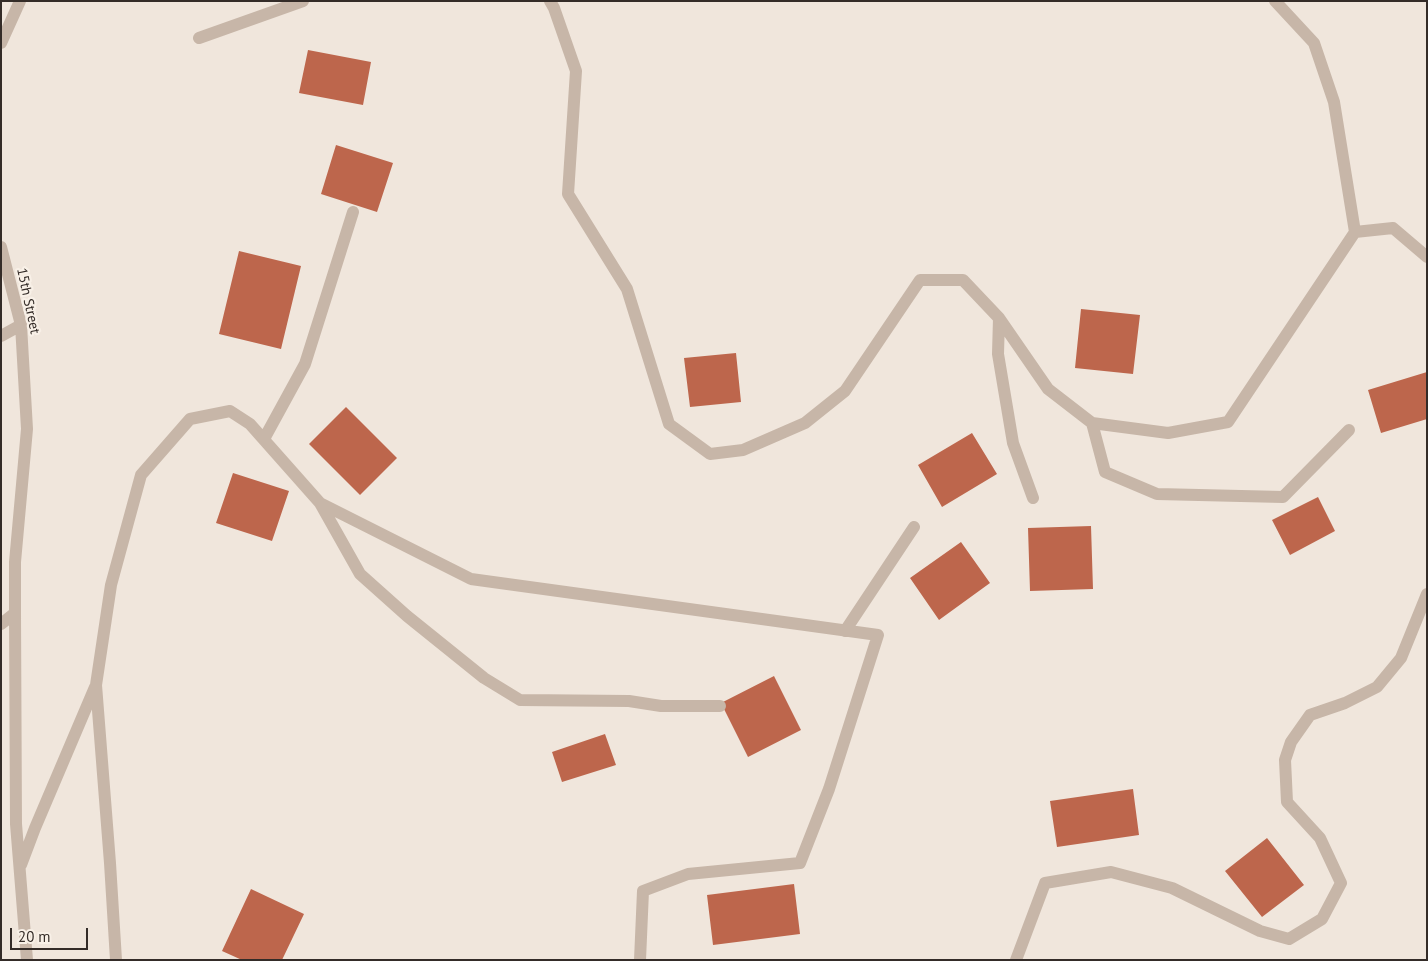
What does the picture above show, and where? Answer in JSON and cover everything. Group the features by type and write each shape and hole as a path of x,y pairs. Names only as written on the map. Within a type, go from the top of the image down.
{"street":[{"path":"1,43 20,1"},
{"path":"199,38 303,1"},
{"path":"550,1 576,71 568,194 627,289 669,424 710,454 743,450 806,423 844,392 920,280 963,280 999,318 1048,390 1092,423 1168,433 1228,422 1355,232 1334,102 1314,43 1275,1"},
{"path":"264,439 305,364 353,212"},
{"path":"1355,232 1393,228 1427,257"},
{"name":"15th Street","path":"1,248 21,325 27,429 15,562 16,824 27,960"},
{"path":"999,318 998,354 1013,442 1033,498"},
{"path":"1,336 21,325"},
{"path":"116,960 96,685 111,585 141,476 190,419 230,411 250,424 320,503 360,574 407,616 484,678 520,700 629,701 661,706 720,706"},
{"path":"1092,423 1105,472 1157,494 1283,497 1349,430"},
{"path":"320,503 471,579 878,635 829,789 800,864 688,874 643,891 640,960"},
{"path":"844,631 914,527"},
{"path":"1016,960 1045,883 1111,872 1172,888 1260,931 1289,939 1322,919 1341,883 1320,838 1287,802 1285,760 1291,742 1310,715 1346,703 1376,687 1401,658 1427,594"},
{"path":"1,624 15,613"},
{"path":"20,870 35,828 96,685"}],"building":[{"path":"308,50 371,62 363,105 299,93"},
{"path":"336,145 393,163 377,212 321,194"},
{"path":"239,251 301,266 281,349 219,334"},
{"path":"1081,309 1140,315 1133,374 1075,368"},
{"path":"736,353 741,402 690,407 684,358"},
{"path":"1427,372 1427,419 1381,433 1368,390"},
{"path":"346,407 397,458 360,495 309,444"},
{"path":"972,433 997,474 942,507 918,465"},
{"path":"233,473 289,491 272,541 216,523"},
{"path":"1318,497 1335,531 1290,555 1272,520"},
{"path":"1091,526 1093,589 1030,591 1028,528"},
{"path":"961,542 990,583 939,620 910,578"},
{"path":"774,676 801,730 748,757 721,703"},
{"path":"605,734 616,765 562,782 552,752"},
{"path":"1133,789 1139,835 1057,847 1050,801"},
{"path":"1267,838 1304,885 1262,917 1225,871"},
{"path":"794,884 800,934 713,945 707,895"},
{"path":"251,889 304,914 282,960 242,960 222,951"}]}
